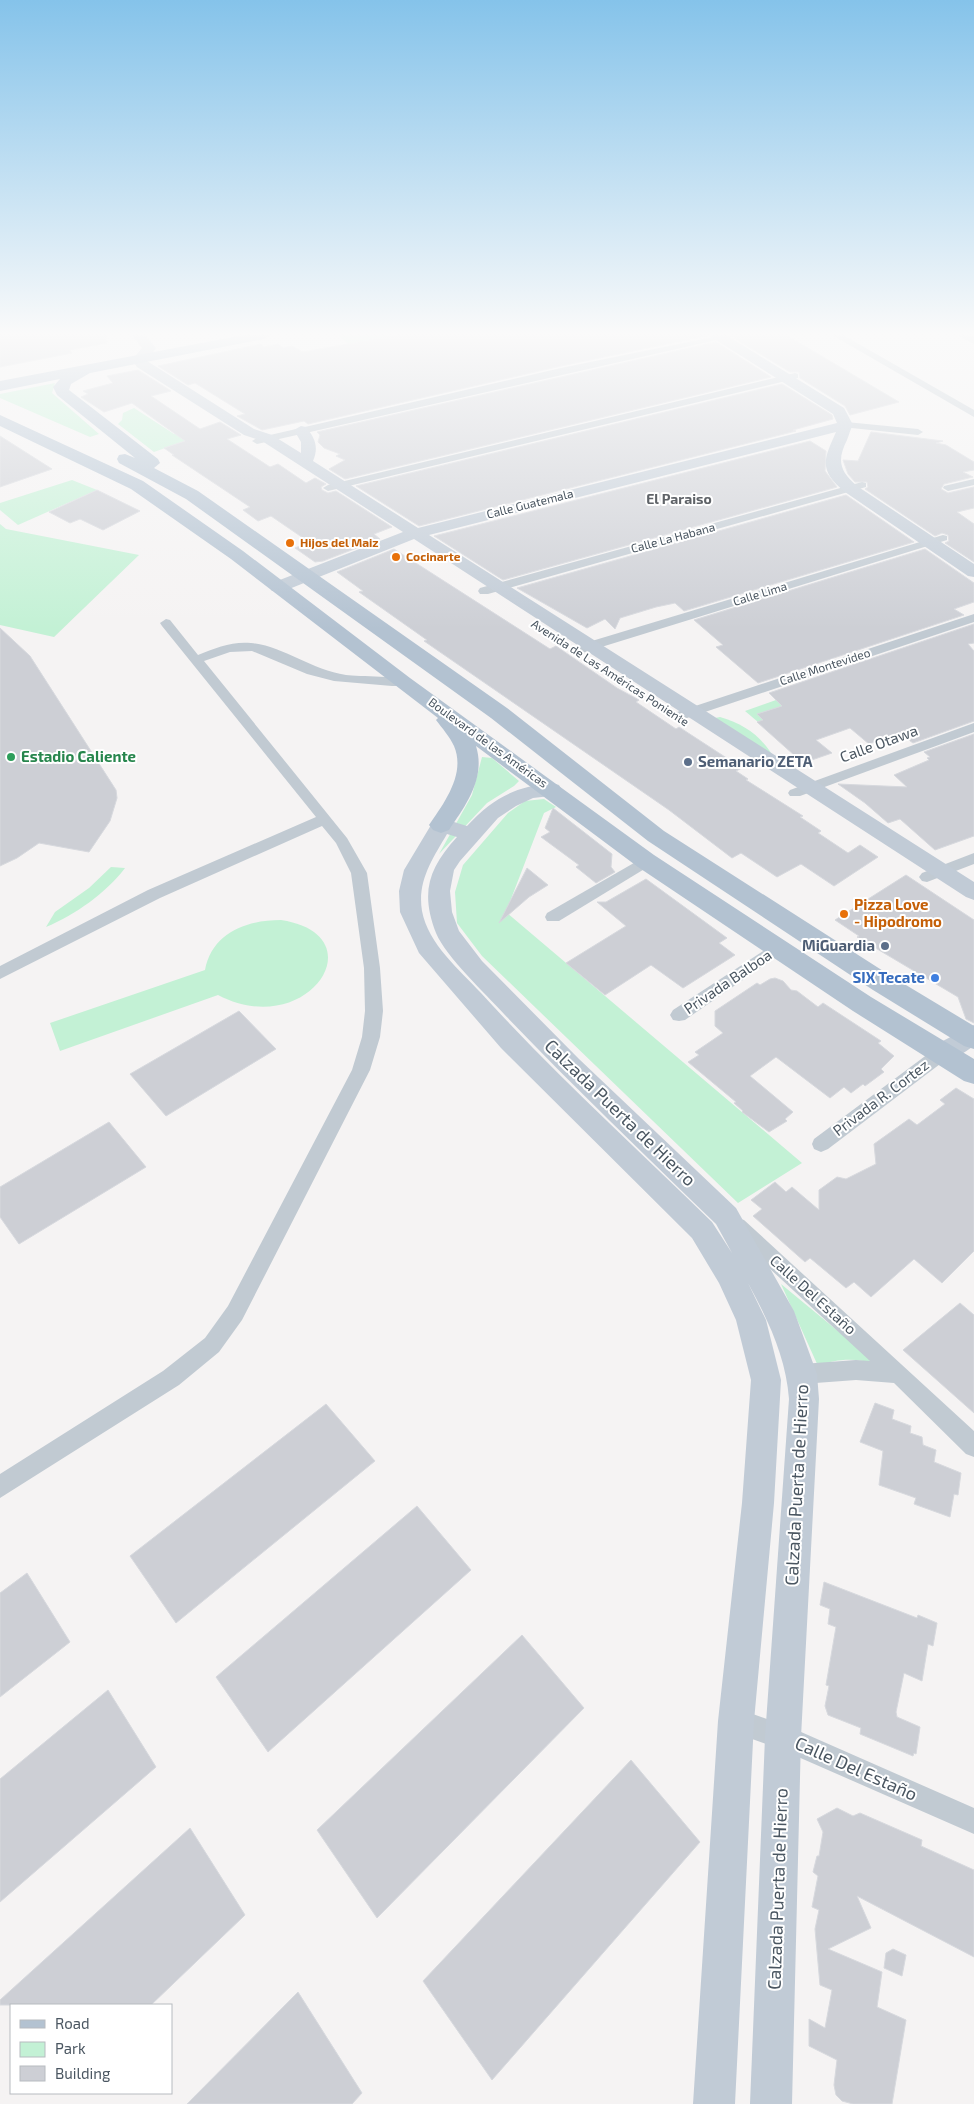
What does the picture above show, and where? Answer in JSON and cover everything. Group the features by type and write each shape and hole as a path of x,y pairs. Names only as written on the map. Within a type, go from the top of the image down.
{"main road":[{"name":"Boulevard de las Américas","path":"29,433 137,484 192,522 403,682 646,861 862,1004 974,1073"},
{"name":"Boulevard de las Américas","path":"97,433 105,443 192,495 499,713 656,836 882,983 973,1036"},
{"path":"0,435 192,522"},
{"path":"52,458 105,443"},
{"path":"439,708 465,746 470,760 468,774 441,825"}],"street":[{"name":"Avenida de Las Américas Poniente","path":"252,433 408,536 934,874 974,908"},
{"path":"258,437 281,433"},
{"path":"303,433 309,441 309,454 305,463"},
{"path":"334,487 557,433"},
{"name":"Calle Guatemala","path":"278,587 408,536 820,433"},
{"path":"847,433 836,448 832,466 836,474 937,540 974,559"},
{"name":"Avenida de Las Américas Poniente","path":"258,437 305,463 334,487"},
{"path":"948,488 974,482"},
{"name":"Calle La Habana","path":"490,589 856,487"},
{"path":"937,540 974,572"},
{"name":"Calle Lima","path":"583,648 937,540"},
{"name":"Calle Montevideo","path":"684,714 974,618"},
{"path":"0,1487 171,1378 212,1345 236,1313 361,1070 371,1037 374,1011 372,968 358,873 342,841 166,623"},
{"path":"196,660 226,649 254,647 314,672 352,680 403,682"},
{"name":"Calle Otawa","path":"803,790 974,727"},
{"name":"Calzada Puerta de Hierro","path":"552,790 530,792 509,801 491,813 470,834 443,870 439,890 441,912 448,934 702,1230 730,1275 751,1320 766,1380 758,1503 736,1721 718,2103"},
{"path":"0,973 154,894 325,819"},
{"path":"441,825 470,834"},
{"name":"Calzada Puerta de Hierro","path":"441,825 415,870 410,891 411,912 419,932 431,952 510,1041 726,1216 780,1311 802,1374 804,1399 783,1737 771,2104"},
{"path":"934,874 974,858"},
{"path":"553,917 646,861"},
{"name":"Avenida de Las Américas Poniente","path":"934,874 974,892"},
{"name":"Privada Balboa","path":"678,1015 777,948"},
{"path":"942,1053 973,1036"},
{"name":"Privada R. Cortez","path":"821,1144 942,1053"},
{"name":"Calle Del Estaño","path":"726,1216 899,1374 974,1446"},
{"path":"766,1380 802,1374 856,1370 899,1374"},
{"name":"Calle Del Estaño","path":"736,1721 783,1737 974,1822"}],"green space":[{"path":"81,433 99,434 90,437"},
{"path":"130,433 187,433 193,438 154,452"},
{"path":"72,480 97,490 18,525 0,510 0,503"},
{"path":"0,524 6,529 139,555 54,637 0,625"},
{"path":"790,695 782,706 757,714 763,720 758,722 745,711"},
{"path":"720,717 752,732 775,759 715,718"},
{"path":"482,757 492,758 519,781 487,803 439,854 472,795"},
{"path":"544,799 556,807 544,813 506,912 802,1163 738,1203 482,956 457,923 455,892 463,865 508,813 525,801"},
{"path":"111,867 125,868 109,886 89,902 68,916 46,927 55,912 89,888"},
{"path":"281,920 310,929 325,945 328,963 320,981 303,996 279,1005 250,1006 218,995 60,1051 50,1023 205,970 209,957 215,947 232,931 255,923"},
{"path":"781,1284 879,1365 848,1360 834,1361 818,1366"}],"building":[{"path":"174,433 238,433 241,435 227,439 270,467 278,464 306,483 315,478 326,484 321,487 322,490 328,493 336,491 392,527 374,534 380,539 323,561 315,562 295,548 309,542 271,516 258,521 243,510 250,507 164,448 185,441"},
{"path":"318,433 536,433 345,479 329,469 345,460 336,456 340,454 324,448 318,442 320,435"},
{"path":"577,433 787,433 419,526 356,486"},
{"path":"870,433 880,433 943,441 936,443 946,445 974,462 974,470 963,472 973,477 944,484 941,489 948,493 974,487 974,508 957,512 974,524 974,562 945,543 949,541 948,535 942,533 935,536 865,489 868,487 867,482 855,482 848,474 843,460 858,461"},
{"path":"0,436 52,469 0,487"},
{"path":"810,441 826,451 825,471 837,487 503,580 434,536"},
{"path":"97,490 140,511 103,530 80,519 70,523 49,512"},
{"path":"846,495 914,542 684,611 675,603 656,607 620,618 615,629 605,619 587,628 517,588"},
{"path":"394,549 550,649 556,646 617,688 639,700 636,702 676,729 679,727 742,768 736,771 748,779 746,780 803,816 800,817 821,831 818,833 848,853 860,845 878,857 834,886 801,864 777,877 741,853 732,858 669,810 424,641 427,640 359,592 363,591 337,572"},
{"path":"925,549 974,583 974,602 954,609 964,615 758,683 716,647 723,645 694,620"},
{"path":"974,624 974,643 968,644 974,651 974,721 913,743 899,733 869,744 850,728 816,740 832,753 803,763 757,722 763,720 757,714 782,706 769,693"},
{"path":"0,628 30,656 116,790 117,798 110,821 89,852 39,843 17,858 0,866"},
{"path":"974,734 974,836 935,850 900,819 888,823 865,803 838,784 907,787 894,775 929,760 927,758 930,757 924,752"},
{"path":"553,808 612,854 611,867 615,872 596,883 576,867 579,865 541,837 550,832 545,828"},
{"path":"527,868 548,885 529,897 499,923"},
{"path":"906,875 974,920 974,1023 966,1019 958,997 857,937 859,936 835,920"},
{"path":"646,879 727,938 719,943 735,955 683,988 651,965 605,995 566,963 626,926 597,902 606,902"},
{"path":"775,978 783,981 791,990 797,991 818,1007 823,1003 881,1041 878,1043 894,1056 881,1069 884,1072 865,1086 863,1084 851,1093 844,1087 830,1098 776,1057 750,1076 793,1112 785,1119 787,1121 769,1132 742,1112 734,1103 736,1102 688,1062 699,1055 695,1052 723,1033 715,1026 715,1011 757,983 760,985"},
{"path":"239,1011 276,1049 166,1116 130,1074"},
{"path":"956,1088 974,1099 974,1251 942,1283 914,1259 871,1297 854,1282 846,1288 810,1258 805,1262 753,1216 762,1209 751,1200 775,1182 786,1192 792,1187 819,1210 819,1190 837,1177 846,1179 876,1164 874,1144 909,1119 917,1125 945,1104 940,1100"},
{"path":"109,1122 146,1167 19,1244 0,1217 0,1187"},
{"path":"960,1303 974,1315 974,1413 903,1350"},
{"path":"875,1403 894,1410 892,1419 911,1426 910,1433 922,1437 923,1445 936,1450 934,1462 961,1473 958,1495 954,1494 950,1517 914,1504 916,1498 879,1485 883,1451 860,1442"},
{"path":"326,1404 375,1461 176,1623 130,1556"},
{"path":"417,1506 471,1570 268,1752 216,1677"},
{"path":"27,1573 70,1642 0,1697 0,1593"},
{"path":"824,1582 917,1618 918,1615 937,1623 933,1646 928,1644 922,1681 904,1673 896,1712 897,1717 920,1727 916,1754 914,1753 913,1756 860,1734 861,1728 828,1715 825,1706 829,1686 826,1685 836,1627 828,1624 830,1609 820,1605"},
{"path":"522,1635 584,1708 377,1918 317,1830"},
{"path":"108,1690 156,1767 0,1902 0,1779"},
{"path":"631,1760 700,1842 492,2080 423,1981"},
{"path":"837,1808 853,1816 860,1813 922,1840 921,1846 974,1870 974,1957 857,1896 871,1928 828,1949 882,1972 877,2007 906,2020 892,2104 853,2104 842,2101 836,2095 834,2085 837,2060 809,2046 809,2019 825,2028 832,1990 820,1985 815,1929 819,1910 812,1907 818,1876 813,1872 817,1856 819,1856 823,1832 817,1819"},
{"path":"190,1828 245,1915 152,2004 0,2005 0,2000"},
{"path":"893,1949 906,1955 902,1976 884,1968 886,1953"},
{"path":"298,1992 362,2093 352,2104 187,2104"}],"place":[{"name":"Hijos del Maiz","path":"290,543"},
{"name":"Cocinarte","path":"396,557"},
{"name":"Estadio Caliente","path":"11,757"},
{"name":"Semanario ZETA","path":"688,762"},
{"name":"Pizza Love - Hipodromo","path":"844,914"},
{"name":"MiGuardia","path":"885,946"},
{"name":"SIX Tecate","path":"935,978"}],"district":[{"name":"El Paraiso","path":"679,499"}]}
